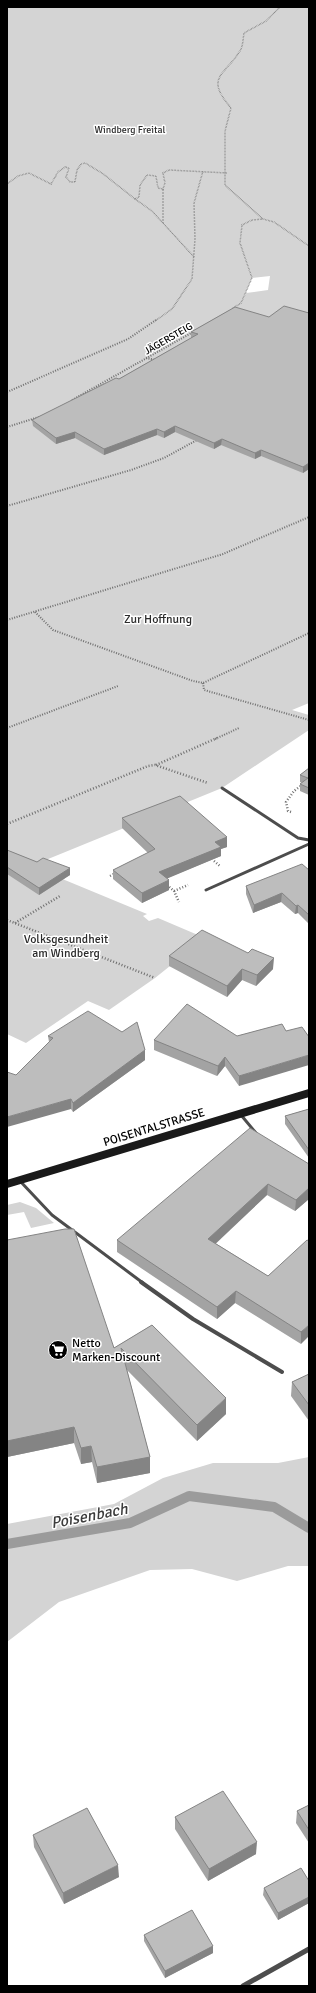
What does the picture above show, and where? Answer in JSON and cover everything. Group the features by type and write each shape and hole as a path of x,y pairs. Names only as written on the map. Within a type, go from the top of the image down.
{"main road":[{"name":"POISENTALSTRASSE","path":"7,1184 309,1093"}],"street":[{"path":"243,1986 309,1949"}],"lane":[{"path":"222,788 298,838 309,840"},
{"path":"206,890 309,844"},
{"path":"240,1114 256,1134 263,1138"},
{"path":"20,1181 52,1215 114,1264 193,1319 282,1372"}],"path":[{"path":"263,219 225,185 227,172 225,131 231,108 219,96 218,80 224,68 241,50 244,33 266,21 280,7"},
{"path":"7,184 18,176 29,173 51,184 58,172 65,167 69,168 66,177 70,182 75,182 77,170 81,164 85,164 102,173 152,211 194,257"},
{"path":"163,223 164,173 169,170 227,172"},
{"path":"7,392 128,339 172,309 192,280 194,257 194,203 203,171"},
{"path":"135,199 139,197 138,191 140,182 148,175 156,176 158,180 158,188 163,189"},
{"path":"231,310 237,306 246,294 252,278 240,243 242,226 252,220 263,219 274,222 309,246"},
{"path":"237,306 242,307"},
{"name":"JÄGERSTEIG","path":"66,404 198,328"},
{"path":"146,358 157,360"},
{"path":"7,427 46,415"},
{"path":"7,506 131,470 164,458 199,439"},
{"path":"7,620 223,554 309,517"},
{"path":"35,612 53,630 192,681 203,683 309,633"},
{"path":"203,683 204,690 309,720"},
{"path":"7,728 118,686"},
{"path":"7,824 133,771 155,765 239,728"},
{"path":"155,765 222,788"},
{"path":"294,814 288,811 286,802 294,791 302,784"},
{"path":"214,861 223,869"},
{"path":"110,876 117,873"},
{"path":"162,881 174,890 179,902"},
{"path":"174,890 188,885"},
{"path":"15,923 60,896"},
{"path":"7,920 156,978"}],"green space":[{"path":"7,7 309,7 309,703 292,710 309,715 309,730 222,788 31,866 147,914 143,916 149,921 158,918 205,938 155,978 109,1010 88,1001 26,1043 7,1034","holes":["270,276 268,290 246,293 252,278"]},
{"path":"20,1202 36,1208 54,1223 31,1228 24,1212 7,1215 7,1205"},
{"path":"309,1457 309,1566 288,1566 237,1581 192,1569 150,1570 59,1602 7,1642 7,1524 114,1504 163,1478 213,1463 278,1463"}],"building":[{"path":"284,306 309,313 309,463 303,467 261,450 255,453 222,439 214,443 175,426 164,432 157,429 104,449 75,432 56,438 32,420 116,378 119,379 198,334 191,332 235,307 269,317"},
{"path":"309,768 309,788 300,784 308,778 300,775"},
{"path":"180,796 227,837 215,842 221,847 159,872 169,880 142,893 113,870 155,849 122,818"},
{"path":"7,850 37,862 43,858 70,868 39,888 7,867"},
{"path":"302,864 309,870 309,915 298,905 296,906 282,893 254,905 246,886"},
{"path":"202,930 248,953 252,949 274,958 257,975 242,969 227,986 169,956"},
{"path":"187,1004 237,1036 282,1024 286,1031 302,1027 309,1037 309,1055 239,1076 225,1057 218,1066 154,1040"},
{"path":"88,1011 122,1032 137,1022 145,1050 73,1103 71,1099 7,1117 7,1072 16,1075 53,1038 48,1036"},
{"path":"309,1109 309,1150 285,1116"},
{"path":"250,1128 309,1164 309,1188 296,1200 268,1184 208,1239 268,1276 307,1240 309,1241 309,1325 301,1332 236,1291 217,1307 117,1240"},
{"name":"Netto Marken-Discount","path":"65,1229 74,1229 114,1348 152,1325 226,1398 197,1425 121,1348 150,1457 97,1467 91,1446 81,1448 74,1427 7,1441 7,1240"},
{"path":"309,1374 309,1405 292,1382"},
{"path":"223,1791 257,1842 209,1869 175,1817"},
{"path":"309,1805 309,1830 297,1811"},
{"path":"87,1808 118,1865 63,1893 33,1835"},
{"path":"301,1868 309,1881 309,1897 278,1913 264,1888"},
{"path":"192,1910 213,1946 165,1971 144,1935"}],"waterway":[{"name":"Poisenbach","path":"7,1544 130,1523 189,1496 274,1507 309,1528"}],"place":[{"name":"Netto Marken-Discount","path":"58,1350"}],"park label":[{"name":"Windberg Freital","path":"130,129"},
{"name":"Zur Hoffnung","path":"158,619"},
{"name":"Volksgesundheit am Windberg","path":"66,946"}]}
